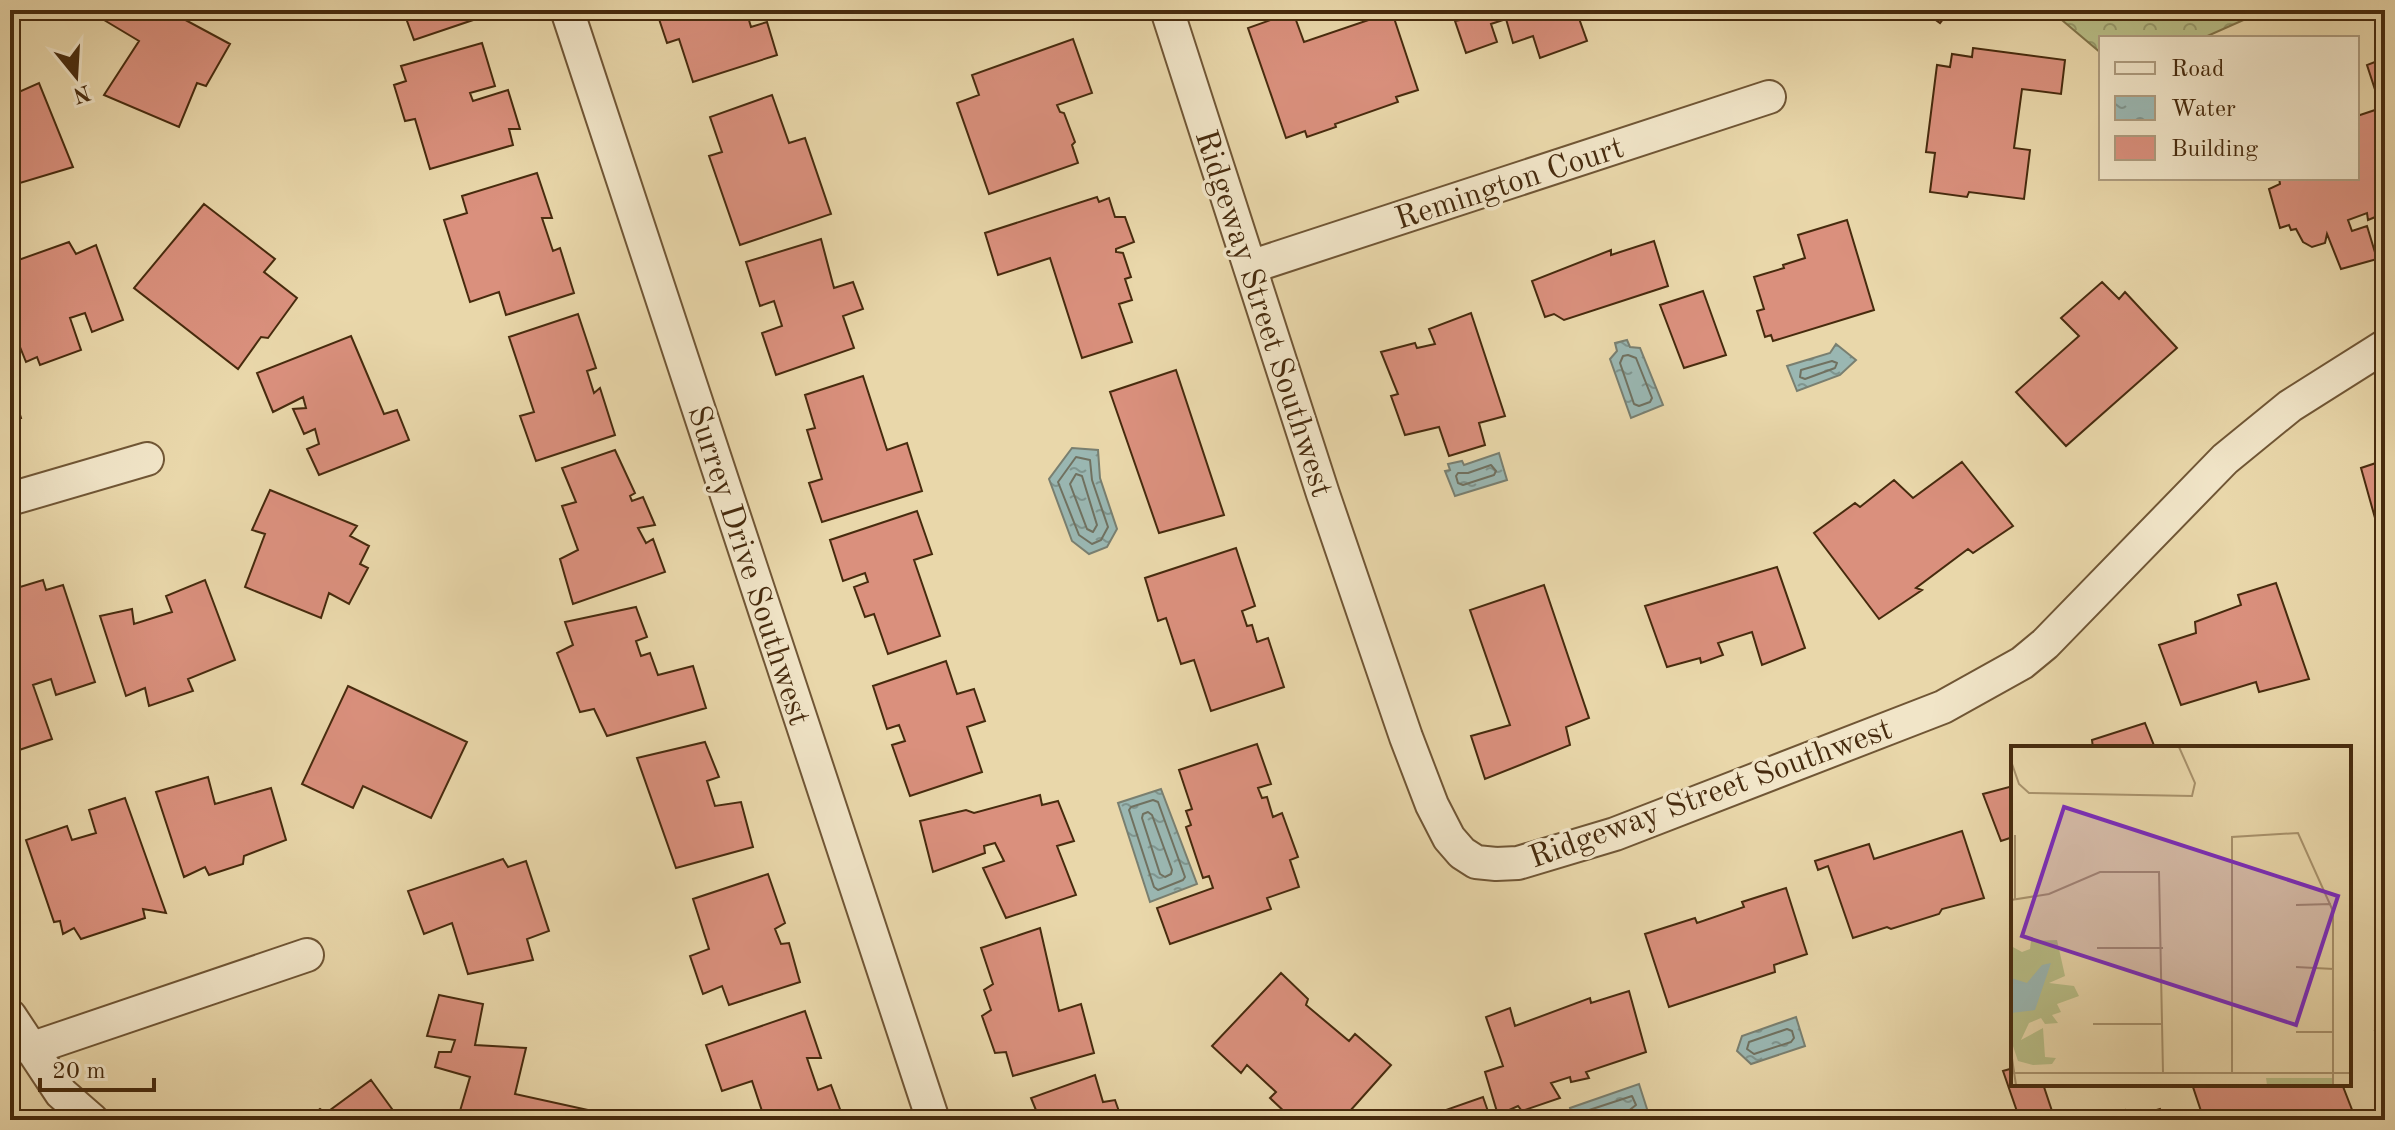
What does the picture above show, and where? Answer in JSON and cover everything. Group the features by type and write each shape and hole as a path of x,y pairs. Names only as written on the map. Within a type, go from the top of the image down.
{"street":[{"name":"Surrey Drive Southwest","path":"567,10 933,1120"},
{"name":"Ridgeway Street Southwest","path":"1167,10 1323,494 1432,805 1449,838 1462,853 1476,862 1518,863 1645,822 1943,707 2022,663 2045,644 2225,459 2290,406 2385,346"},
{"name":"Remington Court","path":"1250,267 1769,97"},
{"path":"10,499 147,459"},
{"path":"30,1049 307,955"},
{"path":"10,1016 61,1093 92,1120"}],"green space":[{"path":"2050,10 2266,10 2208,36 2099,36 2099,51"}],"water":[{"path":"1627,340 1630,347 1640,348 1663,405 1631,418 1610,359 1617,351 1615,343"},
{"path":"1836,344 1856,360 1840,375 1797,391 1787,366 1830,353"},
{"path":"1072,448 1098,450 1100,478 1117,529 1107,547 1089,554 1072,541 1049,479"},
{"path":"1499,453 1507,480 1455,496 1445,471 1450,470 1448,464 1462,461 1464,465"},
{"path":"1161,789 1197,884 1150,902 1118,803"},
{"path":"1796,1017 1805,1046 1751,1064 1737,1051 1742,1036"},
{"path":"1639,1084 1648,1112 1622,1120 1573,1120 1570,1108"}],"building":[{"path":"110,10 167,10 230,44 206,86 197,83 179,127 104,95 139,41 104,20"},
{"path":"403,10 473,10 476,19 414,40"},
{"path":"666,10 746,10 751,27 767,22 777,55 693,82 679,39 667,43 657,13"},
{"path":"1456,10 1576,10 1587,41 1540,58 1533,36 1513,43 1506,19 1491,24 1497,42 1466,53 1455,21 1460,20"},
{"path":"1922,10 1950,10 1940,23"},
{"path":"1293,12 1304,42 1392,12 1418,90 1396,97 1398,102 1335,124 1336,127 1307,137 1305,131 1286,138 1248,28"},
{"path":"1073,39 1092,93 1057,105 1064,113 1075,142 1072,145 1078,163 989,194 957,103 979,95 972,75"},
{"path":"482,43 495,86 470,93 473,101 508,90 520,129 509,129 513,145 430,169 415,119 405,121 394,85 406,81 401,66"},
{"path":"1973,48 2065,60 2061,94 2022,89 2014,148 2030,150 2024,199 1969,192 1967,197 1930,192 1935,153 1926,152 1937,65 1950,67 1952,54 1972,57"},
{"path":"2385,58 2385,213 2368,220 2367,213 2348,220 2352,231 2367,226 2377,259 2341,269 2327,234 2325,243 2312,247 2303,242 2296,229 2291,230 2289,225 2280,228 2269,189 2280,184 2279,180 2359,180 2359,115 2381,108 2367,65"},
{"path":"15,83 19,92 39,83 73,167 10,186 10,85"},
{"path":"772,95 789,143 805,138 831,214 740,245 709,156 722,152 710,117"},
{"path":"537,173 552,218 542,218 553,251 560,248 574,293 506,315 499,292 470,302 444,220 467,213 462,196"},
{"path":"1097,197 1099,202 1109,198 1115,217 1125,217 1134,242 1116,249 1116,252 1123,253 1131,277 1125,279 1132,300 1119,304 1132,342 1082,358 1050,258 998,275 985,233"},
{"path":"204,204 275,259 264,272 297,298 268,338 261,337 238,369 134,288"},
{"path":"1847,220 1874,310 1773,341 1771,335 1765,337 1757,311 1764,309 1754,277 1805,258 1798,235"},
{"path":"821,239 834,288 853,282 863,309 843,316 854,348 776,375 762,333 782,326 774,301 760,306 746,262"},
{"path":"1654,241 1668,286 1564,320 1554,314 1545,317 1532,281 1611,250 1611,255"},
{"path":"69,242 76,254 96,245 123,320 92,332 85,313 70,318 81,350 40,365 37,357 26,362 10,322 10,263"},
{"path":"2102,282 2119,299 2125,292 2177,348 2066,446 2016,392 2079,336 2061,318"},
{"path":"1703,291 1726,355 1684,368 1660,305"},
{"path":"1471,313 1505,416 1479,423 1485,445 1449,456 1439,427 1405,435 1391,396 1398,394 1381,352 1415,343 1417,348 1435,344 1429,329"},
{"path":"578,314 596,368 587,371 594,393 600,388 615,435 536,461 520,416 534,412 509,337"},
{"path":"351,336 384,414 397,410 409,440 319,475 307,449 319,444 315,429 304,434 293,409 306,408 303,397 273,412 257,373"},
{"path":"1176,370 1224,515 1159,533 1110,392"},
{"path":"863,376 887,450 907,443 922,491 822,522 809,483 822,479 807,430 815,428 805,395"},
{"path":"10,382 21,418 10,421"},
{"path":"615,450 635,493 630,496 632,501 643,497 655,525 638,528 646,543 653,539 665,572 573,604 560,559 578,550 562,506 576,502 562,468"},
{"path":"2385,460 2385,514 2375,518 2361,468"},
{"path":"1962,462 2013,526 1973,553 1968,549 1916,588 1922,590 1879,619 1814,533 1855,503 1860,507 1894,480 1913,498"},
{"path":"270,490 357,526 350,536 369,546 360,564 368,568 349,604 329,593 321,618 245,587 265,534 252,530"},
{"path":"917,511 932,554 914,560 940,636 888,654 874,614 865,617 854,587 868,582 865,573 843,581 830,540"},
{"path":"1236,548 1255,606 1242,611 1247,626 1252,625 1257,642 1268,638 1284,687 1211,711 1194,660 1181,664 1166,618 1158,621 1145,578"},
{"path":"1777,567 1805,648 1762,665 1752,632 1718,643 1723,655 1701,663 1700,658 1667,667 1645,606"},
{"path":"43,580 46,590 63,585 95,682 56,695 51,679 33,685 52,739 10,753 10,590"},
{"path":"205,580 235,660 188,679 193,691 149,706 145,688 126,696 100,616 132,609 134,624 172,612 166,596"},
{"path":"2276,583 2309,679 2259,692 2256,682 2181,705 2159,645 2196,633 2195,622 2241,605 2238,595"},
{"path":"1544,585 1589,718 1566,727 1570,745 1485,779 1471,736 1510,725 1470,610"},
{"path":"636,607 647,637 636,641 641,656 650,653 658,675 693,666 706,708 607,736 594,709 580,712 557,653 573,645 565,622"},
{"path":"946,661 957,694 974,689 985,721 967,727 982,772 910,796 892,745 905,741 899,725 887,729 873,686"},
{"path":"348,686 467,742 431,818 363,786 353,808 302,784"},
{"path":"2145,723 2154,746 2093,746 2092,740"},
{"path":"705,742 719,777 707,781 715,806 741,802 753,847 676,868 637,758"},
{"path":"1257,744 1271,784 1258,788 1262,798 1267,797 1273,817 1282,813 1298,857 1290,860 1299,887 1267,898 1271,909 1170,944 1157,908 1213,888 1209,876 1203,878 1186,827 1191,825 1186,811 1192,809 1179,770"},
{"path":"208,777 215,804 271,788 286,840 244,856 243,864 209,875 205,867 184,877 156,792"},
{"path":"2011,787 2011,838 2001,841 1983,794"},
{"path":"1040,795 1042,805 1058,801 1074,841 1057,846 1076,895 1006,918 983,868 1004,861 995,843 984,846 985,853 933,872 920,821 966,810 974,813"},
{"path":"125,798 166,913 143,909 145,918 81,939 74,928 63,934 60,921 54,922 26,840 67,826 72,840 96,833 89,810"},
{"path":"1962,831 1984,898 1942,909 1939,914 1891,929 1887,927 1853,938 1828,866 1818,870 1815,861 1869,844 1874,859"},
{"path":"503,859 508,867 526,861 549,931 527,939 533,960 468,974 452,923 424,934 408,891"},
{"path":"768,874 785,923 775,929 781,944 789,943 800,982 729,1005 722,986 703,994 690,956 709,949 693,899"},
{"path":"1786,888 1807,954 1774,965 1775,972 1669,1007 1645,934 1695,918 1697,923 1744,907 1742,902"},
{"path":"1040,928 1059,1011 1081,1004 1094,1053 1013,1076 1006,1052 995,1053 982,1016 991,1010 984,990 993,984 981,948"},
{"path":"1281,973 1308,999 1306,1005 1349,1041 1355,1034 1391,1065 1342,1120 1282,1120 1288,1115 1270,1098 1276,1092 1247,1065 1241,1073 1212,1046"},
{"path":"1629,991 1646,1052 1586,1072 1589,1078 1571,1082 1570,1077 1551,1083 1560,1098 1522,1111 1518,1106 1498,1115 1485,1072 1503,1066 1486,1017 1510,1008 1515,1026 1590,998 1591,1003"},
{"path":"439,995 483,1004 475,1045 526,1048 515,1094 588,1110 585,1120 500,1120 460,1111 470,1077 435,1067 439,1052 451,1052 455,1040 427,1036"},
{"path":"805,1011 821,1058 807,1058 818,1090 831,1085 844,1120 765,1120 752,1081 722,1091 706,1045"},
{"path":"2385,1028 2385,1065 2375,1031"},
{"path":"2011,1069 2011,1086 2044,1086 2055,1120 2020,1120 2003,1071"},
{"path":"1095,1075 1103,1102 1115,1100 1122,1120 1040,1120 1031,1098"},
{"path":"371,1080 400,1120 305,1120 320,1109 326,1113"},
{"path":"2193,1086 2343,1086 2356,1120 2204,1120"},
{"path":"1483,1097 1491,1120 1443,1120 1440,1112"},
{"path":"2160,1109 2164,1120 2091,1120 2125,1110 2129,1118"}]}
